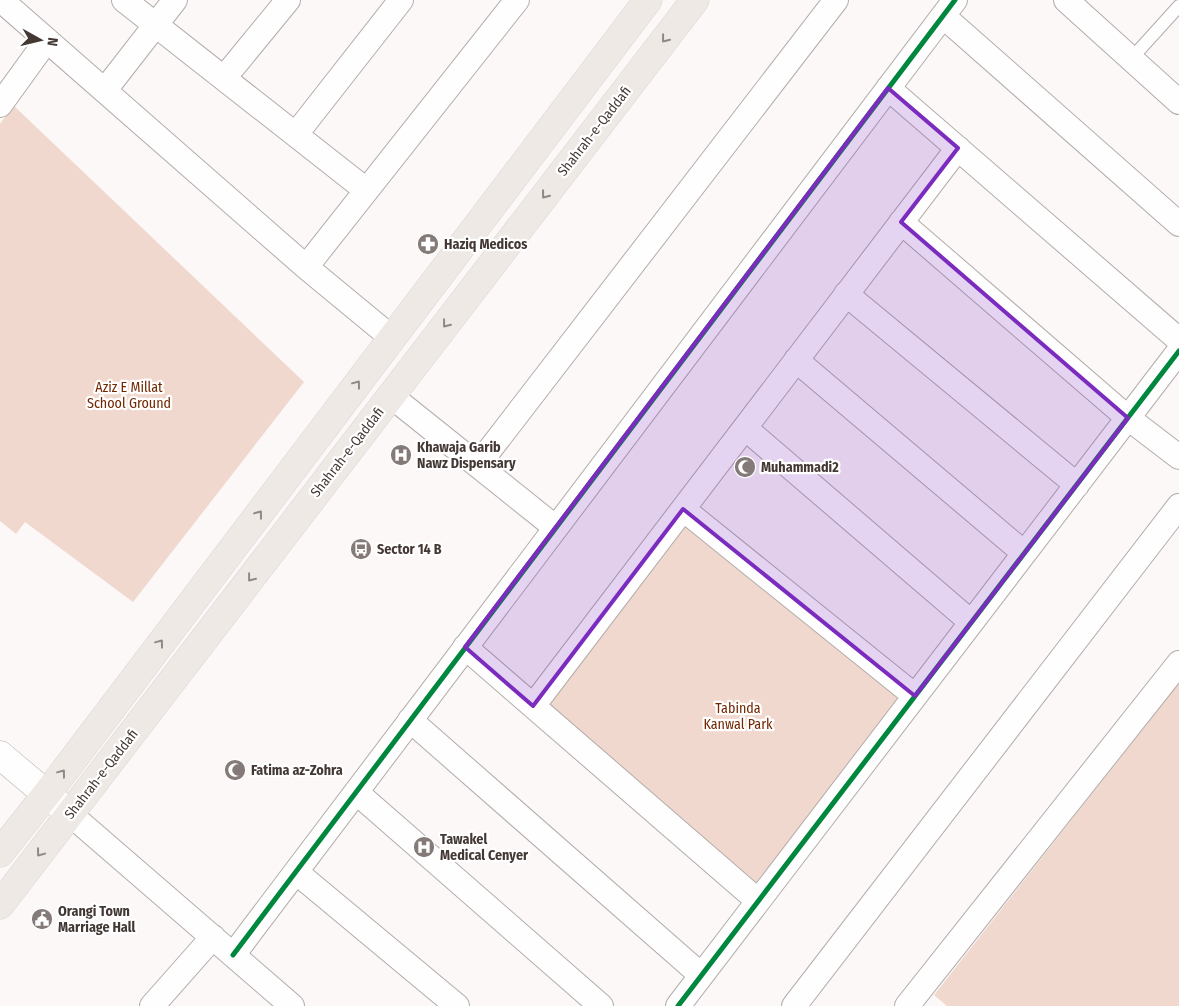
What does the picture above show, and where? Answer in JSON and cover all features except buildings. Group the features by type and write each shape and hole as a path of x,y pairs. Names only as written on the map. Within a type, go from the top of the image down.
{"main road":[{"path":"0,853 648,0"},
{"name":"Shahrah-e-Qaddafi","path":"0,905 695,0"},
{"path":"0,755 70,814"}],"street":[{"path":"2,0 306,267 392,338"},
{"path":"124,0 366,190"},
{"path":"104,90 175,0"},
{"path":"224,78 288,0"},
{"path":"296,134 401,0"},
{"path":"306,267 517,0"},
{"path":"478,465 836,0"},
{"path":"1066,0 1179,102"},
{"path":"233,955 949,8 1179,224"},
{"path":"0,105 47,40"},
{"path":"888,88 1179,340"},
{"path":"533,706 958,148"},
{"path":"901,222 1128,418 1179,457"},
{"path":"846,294 1077,485"},
{"path":"678,1006 1179,351"},
{"path":"796,360 1024,553"},
{"path":"391,396 556,528"},
{"path":"745,428 971,622"},
{"path":"794,1006 1179,506"},
{"path":"683,509 914,696"},
{"path":"466,647 758,901"},
{"path":"907,1006 1179,663"},
{"path":"410,720 702,975"},
{"path":"356,792 601,1006"},
{"path":"70,814 292,1006"},
{"path":"296,872 456,1006"},
{"path":"152,1006 213,937"}],"lane":[{"path":"1131,59 1179,6"}],"highlighted area":[{"path":"888,88 958,148 901,222 1128,418 915,696 683,509 533,706 465,647"}],"green space":[{"name":"Aziz E Millat School Ground","path":"13,105 304,382 133,602 25,522 16,534 0,521 0,124"},
{"name":"Tabinda Kanwal Park","path":"683,509 915,696 758,901 533,706"},
{"path":"1179,683 1179,1006 947,1006 934,995"}],"cycle path":[{"path":"233,955 955,0"},
{"path":"678,1006 1179,351"}],"place":[{"name":"Haziq Medicos","path":"428,244"},
{"name":"Khawaja Garib Nawz Dispensary","path":"401,455"},
{"name":"Muhammadi2","path":"745,467"},
{"name":"Sector 14 B","path":"361,549"},
{"name":"Fatima az-Zohra","path":"235,770"},
{"name":"Tawakel Medical Cenyer","path":"424,847"},
{"name":"Orangi Town Marriage Hall","path":"42,919"}]}
